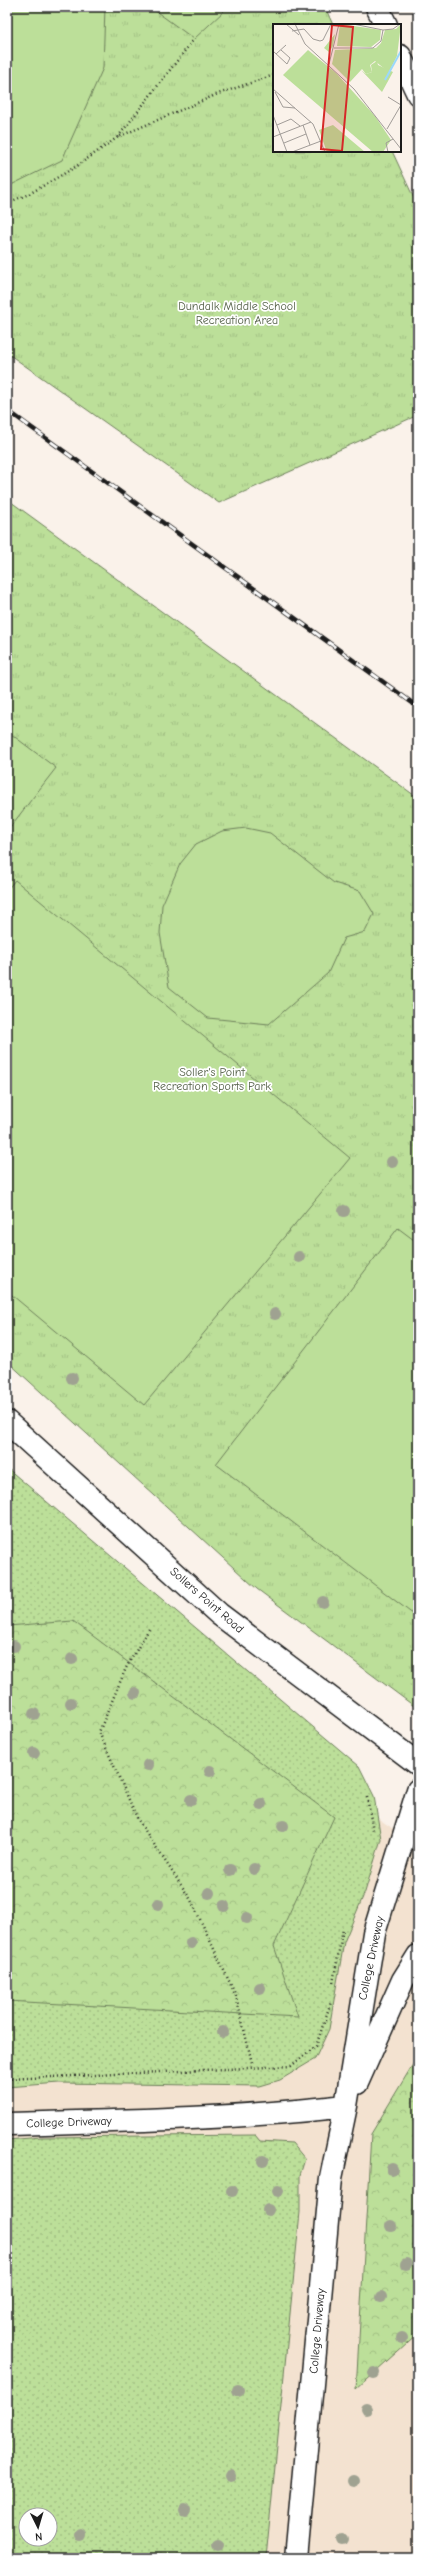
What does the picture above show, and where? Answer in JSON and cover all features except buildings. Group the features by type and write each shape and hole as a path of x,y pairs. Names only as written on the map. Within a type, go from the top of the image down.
{"street":[{"path":"377,7 386,24"},
{"path":"401,58 418,94"},
{"name":"Sollers Point Road","path":"7,1422 219,1614 418,1764"},
{"name":"College Driveway","path":"296,2558 331,2178 346,2106 374,1933 418,1790"},
{"name":"College Driveway","path":"346,2106 402,1980 418,1956"},
{"name":"College Driveway","path":"7,2124 166,2119 288,2113 346,2106"}],"path":[{"path":"118,137 194,39"},
{"path":"7,203 29,194 77,166 118,137 218,94 273,75"},
{"path":"149,1629 126,1668 99,1732 138,1820 190,1900 236,1996 253,2067"},
{"path":"367,1797 374,1833"},
{"path":"333,1988 340,1936 345,1923"},
{"path":"7,2079 291,2066 316,2046 332,1995"}],"shaded area":[{"path":"7,1516 314,1774 418,1846 418,2558 7,2558"}],"green space":[{"name":"Dundalk Middle School Recreation Area","path":"7,7 325,7 333,24 273,24 273,152 392,152 418,207 418,415 219,503 7,353"},
{"path":"7,7 105,7 103,68 62,160 7,187"},
{"path":"150,7 218,7 224,11 194,39"},
{"name":"Soller's Point Recreation Sports Park","path":"7,499 418,798 418,1709 257,1589 7,1361"},
{"path":"7,731 56,768 7,831"},
{"path":"246,828 270,833 334,883 360,891 374,914 365,932 344,938 328,973 269,1024 208,1018 169,987 160,933 162,905 180,864 196,844 222,831"},
{"path":"15,880 350,1158 144,1405 7,1291 7,890"},
{"path":"398,1228 418,1243 418,1618 216,1464"},
{"path":"7,1468 359,1766 374,1796 381,1839 365,1892 344,1942 329,2029 315,2059 280,2080 260,2086 59,2083 7,2087"},
{"path":"73,1621 334,1817 274,1946 298,2017 7,2001 7,1626"},
{"path":"418,2056 418,2334 356,2390 371,2134"},
{"path":"255,2135 260,2141 292,2143 305,2159 300,2175 300,2212 266,2558 7,2558 7,2140 41,2137"}],"railway":[{"path":"7,410 418,707"}]}
